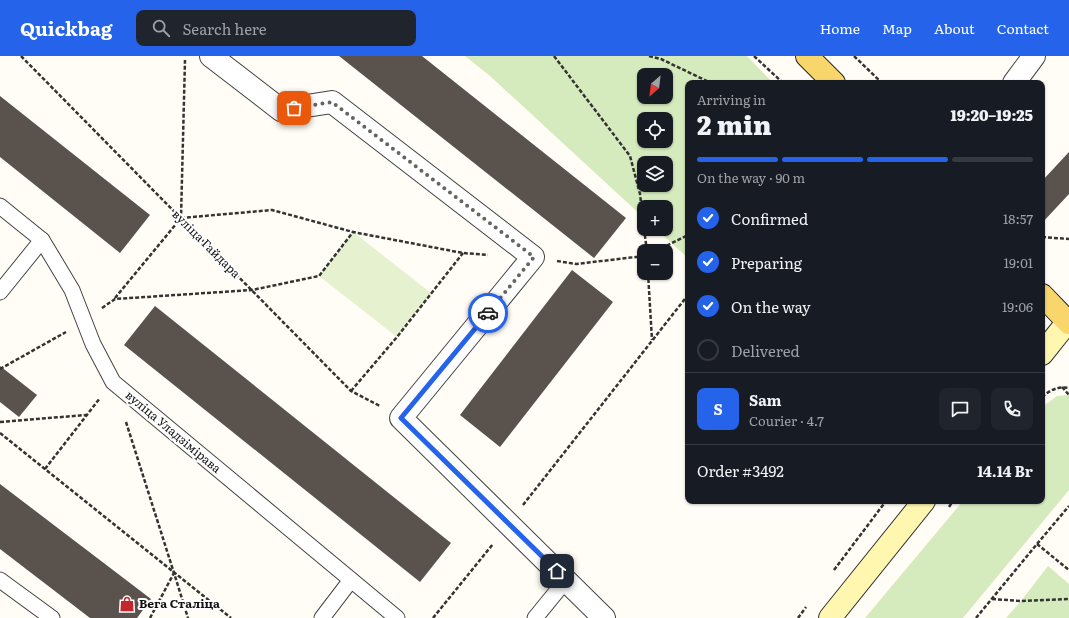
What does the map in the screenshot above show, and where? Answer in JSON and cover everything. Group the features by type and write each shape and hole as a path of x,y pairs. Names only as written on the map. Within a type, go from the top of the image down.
{"main road":[{"path":"807,56 831,80"},
{"path":"1045,298 1069,322 1045,350"},
{"path":"830,618 922,504"}],"street":[{"path":"211,56 281,110 332,102 534,257 401,418 604,618"},
{"path":"1016,80 1034,56"}],"lane":[{"name":"вуліца Уладзімірава","path":"0,206 42,240 72,290 93,344 113,382 398,618"},
{"path":"0,292 42,240"},
{"path":"0,580 52,618"},
{"path":"322,618 351,580"},
{"path":"534,618 566,580"}],"path":[{"name":"вуліца Гайдара","path":"22,56 351,391 401,418"},
{"path":"0,369 84,322 115,298 181,218 185,56"},
{"path":"554,56 630,156 641,200"},
{"path":"648,56 661,60 704,80"},
{"path":"655,56 661,60"},
{"path":"754,56 780,80"},
{"path":"854,56 879,80"},
{"path":"181,218 272,210 353,232 463,253 494,255"},
{"path":"115,298 252,290 319,276 353,232"},
{"path":"670,244 685,236"},
{"path":"1045,237 1069,239"},
{"path":"351,391 397,337 463,253"},
{"path":"534,257 576,264 637,257"},
{"path":"648,280 652,340"},
{"path":"433,618 509,524 685,299"},
{"path":"44,469 113,382"},
{"path":"1062,387 1069,395"},
{"path":"1045,394 1062,387 1069,388"},
{"path":"0,422 87,415"},
{"path":"125,419 188,618"},
{"path":"0,433 231,618"},
{"path":"830,575 884,504"},
{"path":"976,618 1069,506"},
{"path":"1036,544 1069,570"},
{"path":"150,618 174,573"},
{"path":"992,599 1069,599"},
{"path":"798,618 807,606"}],"green space":[{"path":"465,56 747,56 770,80 685,80 685,255 664,236 673,236 673,200 637,200 637,212 490,76"},
{"path":"353,232 431,293 397,337 319,276"},
{"path":"1069,395 1069,490 963,618 865,618 960,504 1045,504 1045,405 1057,396"},
{"path":"1048,566 1069,584 1069,618 1006,618 1021,601"}],"building":[{"path":"339,56 422,56 626,218 594,258"},
{"path":"0,96 150,215 120,253 0,157"},
{"path":"1069,152 1069,194 1045,220 1045,178"},
{"path":"572,270 613,302 500,447 460,415"},
{"path":"155,306 451,543 420,582 124,345"},
{"path":"0,366 37,395 19,417 0,402"},
{"path":"0,484 151,599 137,618 90,618 0,549"}],"way so far":[{"path":"294,108 332,102 534,257 488,313"}],"place":[{"name":"Вега Сталіца","path":"127,604"}],"route":[{"path":"488,313 401,418 557,571"}]}
